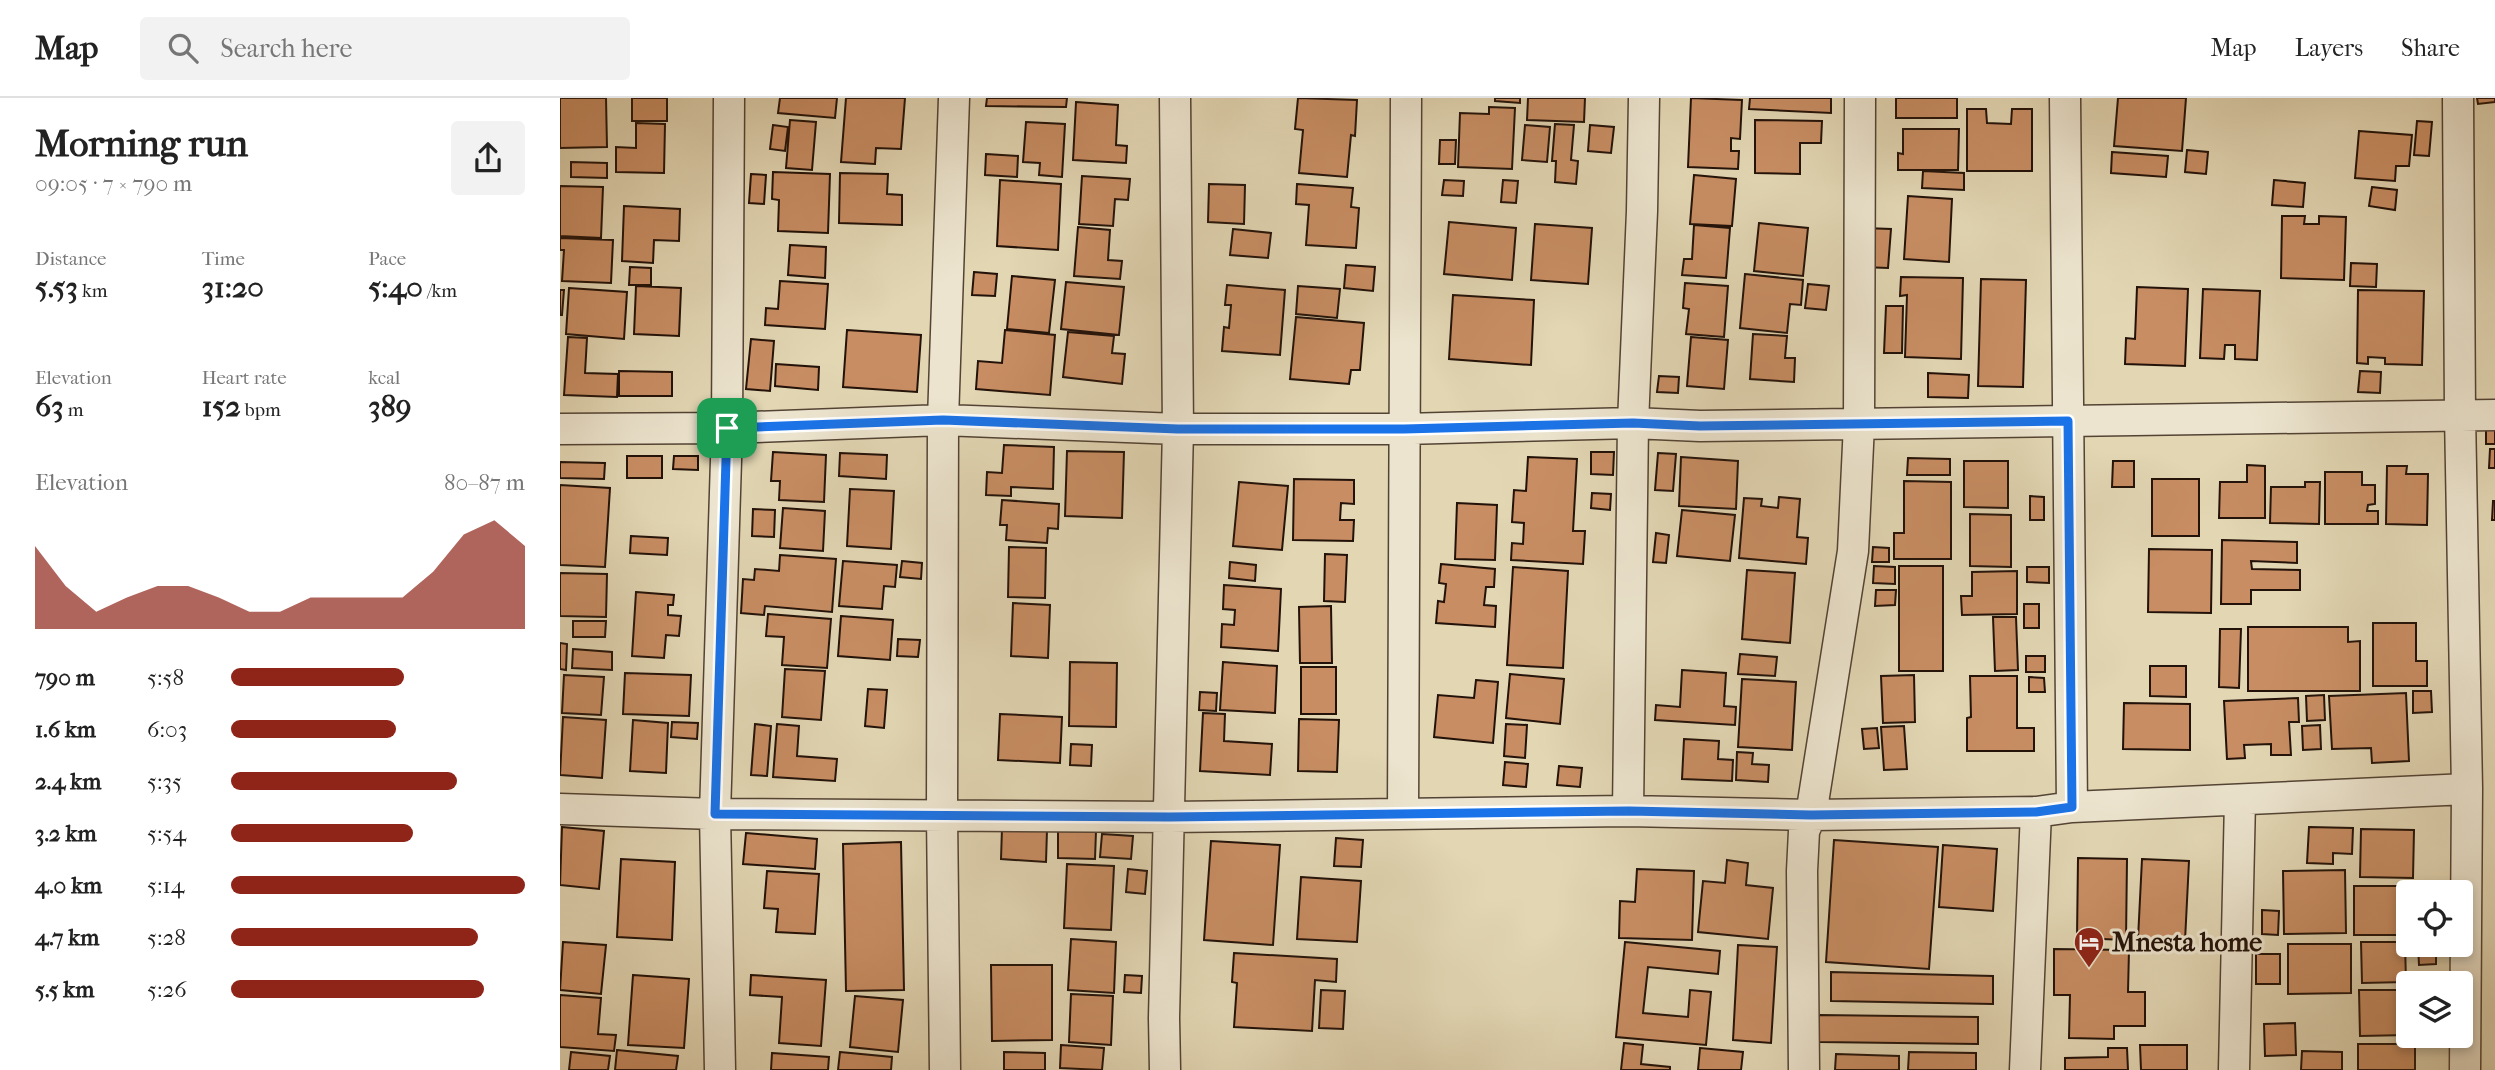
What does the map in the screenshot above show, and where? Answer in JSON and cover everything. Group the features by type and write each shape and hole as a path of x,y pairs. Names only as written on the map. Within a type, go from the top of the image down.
{"street":[{"path":"719,1070 715,814 727,428 729,98"},
{"path":"945,1070 942,815 943,420 954,98"},
{"path":"1165,1070 1178,429 1175,98"},
{"path":"1403,814 1406,98"},
{"path":"1629,811 1633,423 1644,98"},
{"path":"1804,1070 1804,831 1811,815 1853,551 1859,424 1860,98"},
{"path":"2065,98 2072,807"},
{"path":"2458,98 2460,414 2467,789 2465,1070"},
{"path":"560,429 727,428 943,420 1178,429 1404,429 1633,423 1700,426 2495,415"},
{"path":"560,809 715,814 1170,817 1629,811 1811,815 2036,812 2072,807 2467,789"},
{"path":"2234,1070 2240,800"},
{"path":"2025,1070 2036,812"}],"building":[{"path":"560,98 606,98 607,147 560,148"},
{"path":"632,98 667,98 667,121 632,121"},
{"path":"780,98 837,98 835,118 778,113"},
{"path":"846,98 905,98 901,149 876,148 875,164 841,162"},
{"path":"987,98 1067,98 1066,107 986,106"},
{"path":"1298,98 1357,100 1355,136 1351,135 1347,177 1299,173 1303,130 1295,129"},
{"path":"1495,98 1520,98 1520,103 1495,101"},
{"path":"1528,98 1585,98 1584,122 1527,120"},
{"path":"1691,98 1742,100 1740,139 1731,138 1731,151 1739,151 1738,169 1688,167"},
{"path":"1750,98 1831,98 1831,113 1749,109"},
{"path":"1896,98 1957,98 1957,118 1896,118"},
{"path":"2118,98 2186,98 2182,151 2114,146"},
{"path":"2477,98 2495,98 2495,102 2478,104"},
{"path":"1076,102 1118,105 1116,145 1127,146 1126,163 1073,160"},
{"path":"1489,107 1515,108 1512,169 1458,167 1460,113 1489,114"},
{"path":"1967,109 1986,109 1987,123 2011,124 2012,109 2032,109 2032,171 1967,171"},
{"path":"790,120 816,122 812,170 786,168"},
{"path":"1755,120 1822,121 1821,143 1800,143 1800,174 1755,173"},
{"path":"2417,121 2432,122 2429,156 2414,155"},
{"path":"1026,122 1065,124 1062,177 1039,175 1040,163 1023,162"},
{"path":"636,123 665,124 664,173 616,172 616,147 636,148"},
{"path":"1555,124 1574,125 1571,160 1578,161 1576,184 1555,182 1556,161 1552,161"},
{"path":"773,125 788,127 785,151 770,149"},
{"path":"1525,125 1550,127 1547,162 1522,160"},
{"path":"1590,125 1614,127 1611,153 1588,151"},
{"path":"1903,129 1959,129 1958,170 1898,170 1898,153 1903,154"},
{"path":"2359,131 2412,135 2409,166 2396,166 2395,181 2355,178"},
{"path":"1440,140 1456,140 1455,164 1439,164"},
{"path":"2187,150 2208,152 2206,174 2185,172"},
{"path":"2112,152 2168,156 2166,177 2111,173"},
{"path":"986,154 1018,156 1017,177 985,175"},
{"path":"571,162 607,163 607,178 571,177"},
{"path":"1923,171 1964,173 1964,190 1922,188"},
{"path":"773,172 830,174 828,233 778,231 779,200 772,199"},
{"path":"840,173 888,174 887,194 902,195 902,225 839,223"},
{"path":"751,174 766,175 764,204 749,203"},
{"path":"1694,175 1736,179 1732,226 1690,224"},
{"path":"1082,176 1130,179 1128,200 1115,199 1113,226 1079,224"},
{"path":"1000,180 1061,184 1058,250 997,246"},
{"path":"1444,180 1464,181 1463,196 1442,195"},
{"path":"1503,180 1518,181 1516,203 1501,202"},
{"path":"2274,180 2305,183 2303,207 2272,205"},
{"path":"1209,184 1245,185 1244,224 1208,222"},
{"path":"1297,184 1353,188 1351,207 1359,208 1356,248 1306,245 1309,205 1296,204"},
{"path":"560,186 603,187 601,238 560,236"},
{"path":"2372,187 2397,190 2395,210 2369,206"},
{"path":"1908,196 1952,199 1949,262 1904,259"},
{"path":"624,206 680,209 679,241 654,240 653,263 622,261"},
{"path":"2282,216 2305,216 2304,224 2319,224 2319,216 2346,217 2344,280 2281,278"},
{"path":"1449,222 1516,228 1512,280 1444,274"},
{"path":"1759,223 1808,228 1803,276 1754,271"},
{"path":"1535,224 1592,228 1588,284 1531,280"},
{"path":"1694,225 1730,228 1726,278 1682,275 1684,259 1692,259"},
{"path":"1078,227 1110,230 1108,260 1122,261 1120,279 1074,276"},
{"path":"1864,228 1891,229 1888,268 1862,267"},
{"path":"1233,229 1271,233 1268,258 1230,255"},
{"path":"560,238 613,240 611,283 562,281 564,250 560,250"},
{"path":"790,245 826,247 825,278 788,275"},
{"path":"2351,263 2377,264 2376,287 2350,286"},
{"path":"1346,265 1375,267 1373,291 1344,288"},
{"path":"630,267 651,268 651,285 629,285"},
{"path":"974,272 997,274 995,296 972,295"},
{"path":"1745,274 1803,280 1801,305 1790,304 1787,333 1740,328"},
{"path":"1012,276 1055,280 1049,333 1007,329"},
{"path":"1901,277 1963,278 1961,359 1905,357 1907,295 1900,296"},
{"path":"1981,279 2026,280 2023,387 1978,386"},
{"path":"780,281 828,284 825,329 765,325 766,308 778,309"},
{"path":"1066,282 1124,287 1119,335 1061,329"},
{"path":"1685,283 1728,286 1724,337 1686,334 1689,309 1683,308"},
{"path":"1808,284 1829,286 1826,310 1805,308"},
{"path":"1227,285 1285,290 1280,355 1222,351 1224,327 1229,328 1231,305 1225,305"},
{"path":"636,286 681,288 679,336 634,334"},
{"path":"1298,286 1340,289 1337,318 1296,314"},
{"path":"2137,287 2188,289 2185,366 2125,364 2126,338 2135,339"},
{"path":"569,288 627,292 624,339 566,334"},
{"path":"2203,289 2260,291 2257,360 2235,359 2235,345 2225,345 2224,359 2200,358"},
{"path":"560,290 564,290 562,315 560,315"},
{"path":"2358,290 2424,291 2422,365 2385,364 2385,358 2368,357 2368,364 2357,363"},
{"path":"1453,295 1534,300 1531,365 1449,359"},
{"path":"1886,306 1903,306 1902,353 1884,353"},
{"path":"1296,317 1364,323 1360,370 1351,370 1349,384 1290,379"},
{"path":"847,330 921,335 917,392 843,387"},
{"path":"1005,330 1055,335 1050,395 976,389 978,361 1002,363"},
{"path":"1068,332 1114,336 1112,353 1125,354 1122,384 1063,377"},
{"path":"1753,334 1787,336 1785,358 1795,358 1794,382 1750,379"},
{"path":"568,337 587,338 585,373 618,374 617,397 564,395"},
{"path":"1691,337 1728,340 1724,389 1687,386"},
{"path":"751,339 774,341 770,391 746,389"},
{"path":"776,364 819,367 818,390 775,386"},
{"path":"619,371 672,372 672,396 619,396"},
{"path":"2360,371 2381,372 2380,393 2358,392"},
{"path":"1928,373 1969,375 1968,398 1928,397"},
{"path":"1659,376 1679,377 1678,393 1657,392"},
{"path":"2486,427 2495,427 2495,444 2486,444"},
{"path":"1004,445 1054,447 1053,489 1011,487 1011,496 986,495 987,472 1002,473"},
{"path":"2490,449 2495,449 2495,468 2489,468"},
{"path":"1067,451 1124,452 1122,518 1065,516"},
{"path":"773,452 826,455 824,502 779,500 780,481 771,481"},
{"path":"1591,452 1614,452 1613,475 1591,474"},
{"path":"840,453 887,455 886,479 839,476"},
{"path":"1658,453 1676,454 1673,491 1655,490"},
{"path":"627,456 662,456 662,478 627,478"},
{"path":"674,456 698,456 698,470 673,469"},
{"path":"1528,457 1577,459 1573,531 1585,531 1583,564 1511,560 1512,543 1523,544 1524,523 1512,522 1514,490 1526,491"},
{"path":"1681,457 1738,461 1736,509 1679,506"},
{"path":"1908,458 1950,459 1950,475 1907,475"},
{"path":"1964,461 2008,461 2008,508 1964,507"},
{"path":"2113,461 2134,461 2134,487 2112,487"},
{"path":"560,462 605,463 604,479 560,478"},
{"path":"2247,465 2265,466 2265,518 2219,518 2220,482 2247,482"},
{"path":"2387,466 2407,466 2406,474 2428,474 2427,525 2386,524"},
{"path":"2325,472 2362,472 2362,485 2375,485 2375,504 2368,505 2367,511 2378,511 2378,524 2325,524"},
{"path":"1294,479 1354,480 1354,504 1341,503 1340,520 1354,520 1353,541 1293,540"},
{"path":"2152,479 2199,479 2199,536 2152,536"},
{"path":"1904,481 1951,482 1951,559 1894,559 1894,533 1904,533"},
{"path":"1239,482 1288,486 1282,550 1233,546"},
{"path":"2305,482 2320,482 2319,524 2270,523 2271,487 2305,487"},
{"path":"560,485 610,488 605,567 560,565"},
{"path":"850,489 894,491 891,549 847,546"},
{"path":"1592,493 1611,494 1610,510 1591,508"},
{"path":"2030,496 2044,497 2044,520 2030,520"},
{"path":"1779,497 1800,499 1797,537 1808,538 1806,564 1739,558 1744,498 1762,499 1761,506 1778,508"},
{"path":"1002,500 1059,504 1058,529 1048,528 1047,543 1006,540 1007,525 1000,525"},
{"path":"2495,501 2495,520 2492,520"},
{"path":"1457,503 1497,505 1495,560 1455,559"},
{"path":"783,508 825,511 823,551 780,548"},
{"path":"753,509 775,510 774,537 752,536"},
{"path":"1682,510 1735,515 1730,561 1677,556"},
{"path":"1970,514 2011,515 2011,567 1970,566"},
{"path":"1656,533 1669,535 1666,563 1653,562"},
{"path":"631,536 668,538 667,555 630,553"},
{"path":"2222,540 2297,542 2297,563 2251,561 2252,569 2300,570 2300,590 2251,590 2251,604 2221,604"},
{"path":"1009,547 1046,548 1045,598 1008,597"},
{"path":"1873,547 1889,548 1889,562 1872,562"},
{"path":"2149,549 2212,550 2211,613 2148,612"},
{"path":"1325,554 1347,555 1345,602 1324,601"},
{"path":"780,555 836,559 832,612 765,606 764,615 741,613 743,579 754,580 755,569 779,571"},
{"path":"843,561 897,565 895,587 884,586 882,609 839,606"},
{"path":"902,561 922,563 921,579 900,577"},
{"path":"1230,562 1256,565 1255,581 1229,578"},
{"path":"1441,564 1495,569 1494,587 1486,587 1484,605 1496,606 1495,627 1436,623 1438,601 1444,602 1446,584 1439,583"},
{"path":"1874,566 1895,567 1895,584 1873,583"},
{"path":"1899,566 1943,566 1943,671 1899,671"},
{"path":"1513,567 1568,571 1563,668 1507,665"},
{"path":"2027,567 2049,567 2049,583 2027,582"},
{"path":"1747,570 1795,573 1790,643 1742,639"},
{"path":"2017,571 2017,614 1962,615 1961,596 1972,596 1972,572"},
{"path":"560,573 607,574 606,617 560,616"},
{"path":"1224,585 1281,589 1278,651 1221,647 1222,624 1234,625 1235,610 1223,609"},
{"path":"1876,590 1896,590 1895,605 1875,606"},
{"path":"636,592 674,595 673,605 668,605 668,615 681,616 679,636 666,635 664,658 632,656"},
{"path":"1013,603 1050,605 1048,658 1011,656"},
{"path":"2024,604 2039,604 2039,628 2024,628"},
{"path":"1331,606 1332,663 1300,663 1299,607"},
{"path":"768,614 831,619 827,668 782,665 784,637 766,636"},
{"path":"841,616 893,620 890,660 838,656"},
{"path":"1993,617 2016,617 2018,670 1995,671"},
{"path":"573,621 606,621 605,637 573,637"},
{"path":"2373,623 2416,623 2416,661 2427,661 2427,686 2373,686"},
{"path":"2248,627 2348,627 2348,642 2360,641 2360,691 2248,691"},
{"path":"2220,629 2241,629 2239,688 2219,687"},
{"path":"898,639 920,640 918,657 897,656"},
{"path":"560,643 567,644 566,670 560,669"},
{"path":"573,649 612,652 612,670 572,668"},
{"path":"1740,654 1777,657 1775,676 1738,674"},
{"path":"2026,656 2045,656 2045,672 2026,672"},
{"path":"1070,662 1117,663 1116,727 1069,726"},
{"path":"1223,662 1277,666 1275,713 1220,710"},
{"path":"2150,666 2186,666 2186,697 2150,696"},
{"path":"1301,667 1336,667 1336,714 1301,714"},
{"path":"785,669 825,671 821,720 782,717"},
{"path":"1682,670 1726,673 1724,706 1736,707 1735,725 1655,720 1656,705 1680,707"},
{"path":"625,673 691,675 689,716 623,714"},
{"path":"1510,674 1564,679 1560,724 1506,718"},
{"path":"564,675 604,677 601,715 562,713"},
{"path":"1914,675 1915,722 1883,723 1881,676"},
{"path":"1970,676 2017,676 2017,728 2034,728 2034,751 1967,751 1967,718 1971,717"},
{"path":"2029,677 2044,678 2045,692 2029,692"},
{"path":"1742,679 1796,682 1792,750 1738,747"},
{"path":"1476,680 1498,682 1493,743 1434,737 1438,695 1474,698"},
{"path":"868,689 887,690 884,728 865,726"},
{"path":"2413,691 2431,691 2432,712 2413,713"},
{"path":"1200,692 1217,693 1216,711 1199,710"},
{"path":"2406,693 2409,761 2372,763 2371,748 2332,749 2329,696"},
{"path":"2324,695 2325,720 2307,721 2306,696"},
{"path":"2298,698 2299,722 2289,722 2291,755 2271,755 2271,744 2244,745 2245,758 2227,759 2224,701"},
{"path":"2124,703 2190,704 2190,750 2123,749"},
{"path":"1203,713 1225,714 1224,741 1272,744 1270,775 1200,771"},
{"path":"1000,714 1062,717 1060,763 998,760"},
{"path":"563,717 606,720 602,778 560,775"},
{"path":"1299,719 1339,720 1337,772 1298,771"},
{"path":"633,720 668,723 666,773 630,771"},
{"path":"672,722 698,723 697,739 671,737"},
{"path":"755,724 771,726 767,776 751,775"},
{"path":"777,724 799,726 797,756 837,759 835,781 773,777"},
{"path":"1506,724 1527,725 1525,758 1504,756"},
{"path":"2320,725 2321,749 2303,750 2302,726"},
{"path":"1904,726 1907,769 1884,770 1881,727"},
{"path":"1877,728 1879,748 1864,749 1862,729"},
{"path":"1684,739 1719,741 1718,759 1733,760 1732,781 1682,779"},
{"path":"1071,744 1092,745 1091,766 1070,765"},
{"path":"1737,752 1753,753 1752,764 1769,765 1768,782 1736,780"},
{"path":"1505,762 1528,764 1526,787 1503,785"},
{"path":"1559,766 1582,768 1580,787 1557,785"},
{"path":"562,827 604,831 599,889 560,885"},
{"path":"2309,827 2353,828 2352,854 2333,853 2333,864 2307,863"},
{"path":"1002,828 1047,830 1046,862 1001,859"},
{"path":"2361,829 2414,830 2413,878 2360,877"},
{"path":"1058,830 1096,831 1095,859 1058,858"},
{"path":"746,833 817,839 815,869 743,864"},
{"path":"1102,834 1133,836 1131,859 1100,857"},
{"path":"1336,838 1363,840 1361,867 1334,866"},
{"path":"1834,840 1938,847 1929,969 1826,962"},
{"path":"1211,841 1280,845 1273,945 1204,940"},
{"path":"901,842 904,990 846,991 843,844"},
{"path":"1943,845 1997,849 1993,911 1939,907"},
{"path":"2078,858 2127,859 2126,940 2077,938"},
{"path":"621,859 675,862 672,940 617,937"},
{"path":"2142,859 2189,861 2185,941 2138,939"},
{"path":"1727,860 1748,863 1746,885 1773,888 1768,939 1698,932 1703,881 1725,883"},
{"path":"1067,864 1114,866 1111,930 1064,928"},
{"path":"1128,869 1147,871 1145,894 1126,892"},
{"path":"1637,869 1694,871 1692,940 1619,938 1620,901 1635,902"},
{"path":"2345,870 2346,933 2284,934 2283,871"},
{"path":"767,871 819,874 815,934 776,932 778,909 764,908"},
{"path":"1301,877 1361,881 1357,942 1297,939"},
{"path":"2354,886 2396,886 2396,935 2354,935"},
{"path":"2262,910 2279,911 2278,935 2262,934"},
{"path":"1071,939 1116,942 1114,993 1068,990"},
{"path":"563,942 606,945 601,994 560,990"},
{"path":"1625,942 1720,951 1718,974 1648,967 1643,1013 1688,1017 1690,990 1711,992 1706,1045 1616,1037"},
{"path":"2361,942 2396,942 2396,957 2405,957 2406,971 2396,971 2396,982 2362,983"},
{"path":"2288,944 2351,944 2351,993 2288,994"},
{"path":"1738,945 1777,947 1771,1043 1733,1040"},
{"path":"2054,949 2129,950 2128,992 2145,992 2145,1026 2114,1026 2114,1039 2069,1038 2070,995 2054,995"},
{"path":"1234,953 1337,959 1336,982 1315,980 1312,1031 1234,1027 1237,983 1232,982"},
{"path":"2256,954 2280,954 2280,984 2256,984"},
{"path":"2419,957 2436,957 2436,964 2419,965"},
{"path":"991,965 1052,965 1052,1040 992,1041"},
{"path":"1831,972 1993,976 1993,1004 1831,1001"},
{"path":"633,975 689,979 684,1048 628,1045"},
{"path":"751,975 826,980 821,1046 779,1043 782,997 750,995"},
{"path":"1125,975 1142,976 1141,993 1124,992"},
{"path":"1321,990 1345,991 1343,1029 1319,1028"},
{"path":"2359,990 2396,990 2396,1035 2360,1036"},
{"path":"1071,994 1113,996 1111,1045 1069,1042"},
{"path":"560,995 601,998 598,1034 616,1035 614,1051 560,1047"},
{"path":"855,996 903,1000 898,1052 850,1047"},
{"path":"1819,1015 1978,1017 1978,1044 1819,1042"},
{"path":"2295,1023 2296,1055 2265,1056 2264,1024"},
{"path":"1624,1043 1643,1045 1641,1064 1670,1067 1670,1070 1621,1070"},
{"path":"2358,1044 2396,1044 2396,1048 2415,1048 2415,1070 2358,1070"},
{"path":"1061,1045 1104,1048 1102,1070 1060,1068"},
{"path":"2140,1045 2187,1045 2187,1070 2141,1070"},
{"path":"1700,1048 1743,1052 1741,1070 1698,1070"},
{"path":"2108,1048 2127,1048 2128,1070 2065,1070 2065,1058 2108,1057"},
{"path":"617,1050 678,1056 676,1070 615,1070"},
{"path":"2302,1051 2342,1052 2342,1070 2301,1070"},
{"path":"571,1052 610,1056 608,1070 569,1070"},
{"path":"840,1052 892,1057 891,1070 838,1070"},
{"path":"1004,1052 1045,1053 1045,1070 1004,1070"},
{"path":"1909,1052 1976,1053 1976,1070 1908,1070"},
{"path":"772,1053 829,1057 828,1070 771,1070"},
{"path":"1836,1054 1899,1056 1899,1070 1835,1070"}],"place":[{"name":"Mnesta home","path":"2089,969"}],"route":[{"path":"943,420 1178,429 2068,421 2072,807 2036,812 1811,815 1629,811 1170,817 715,814 727,428 943,420"}]}
